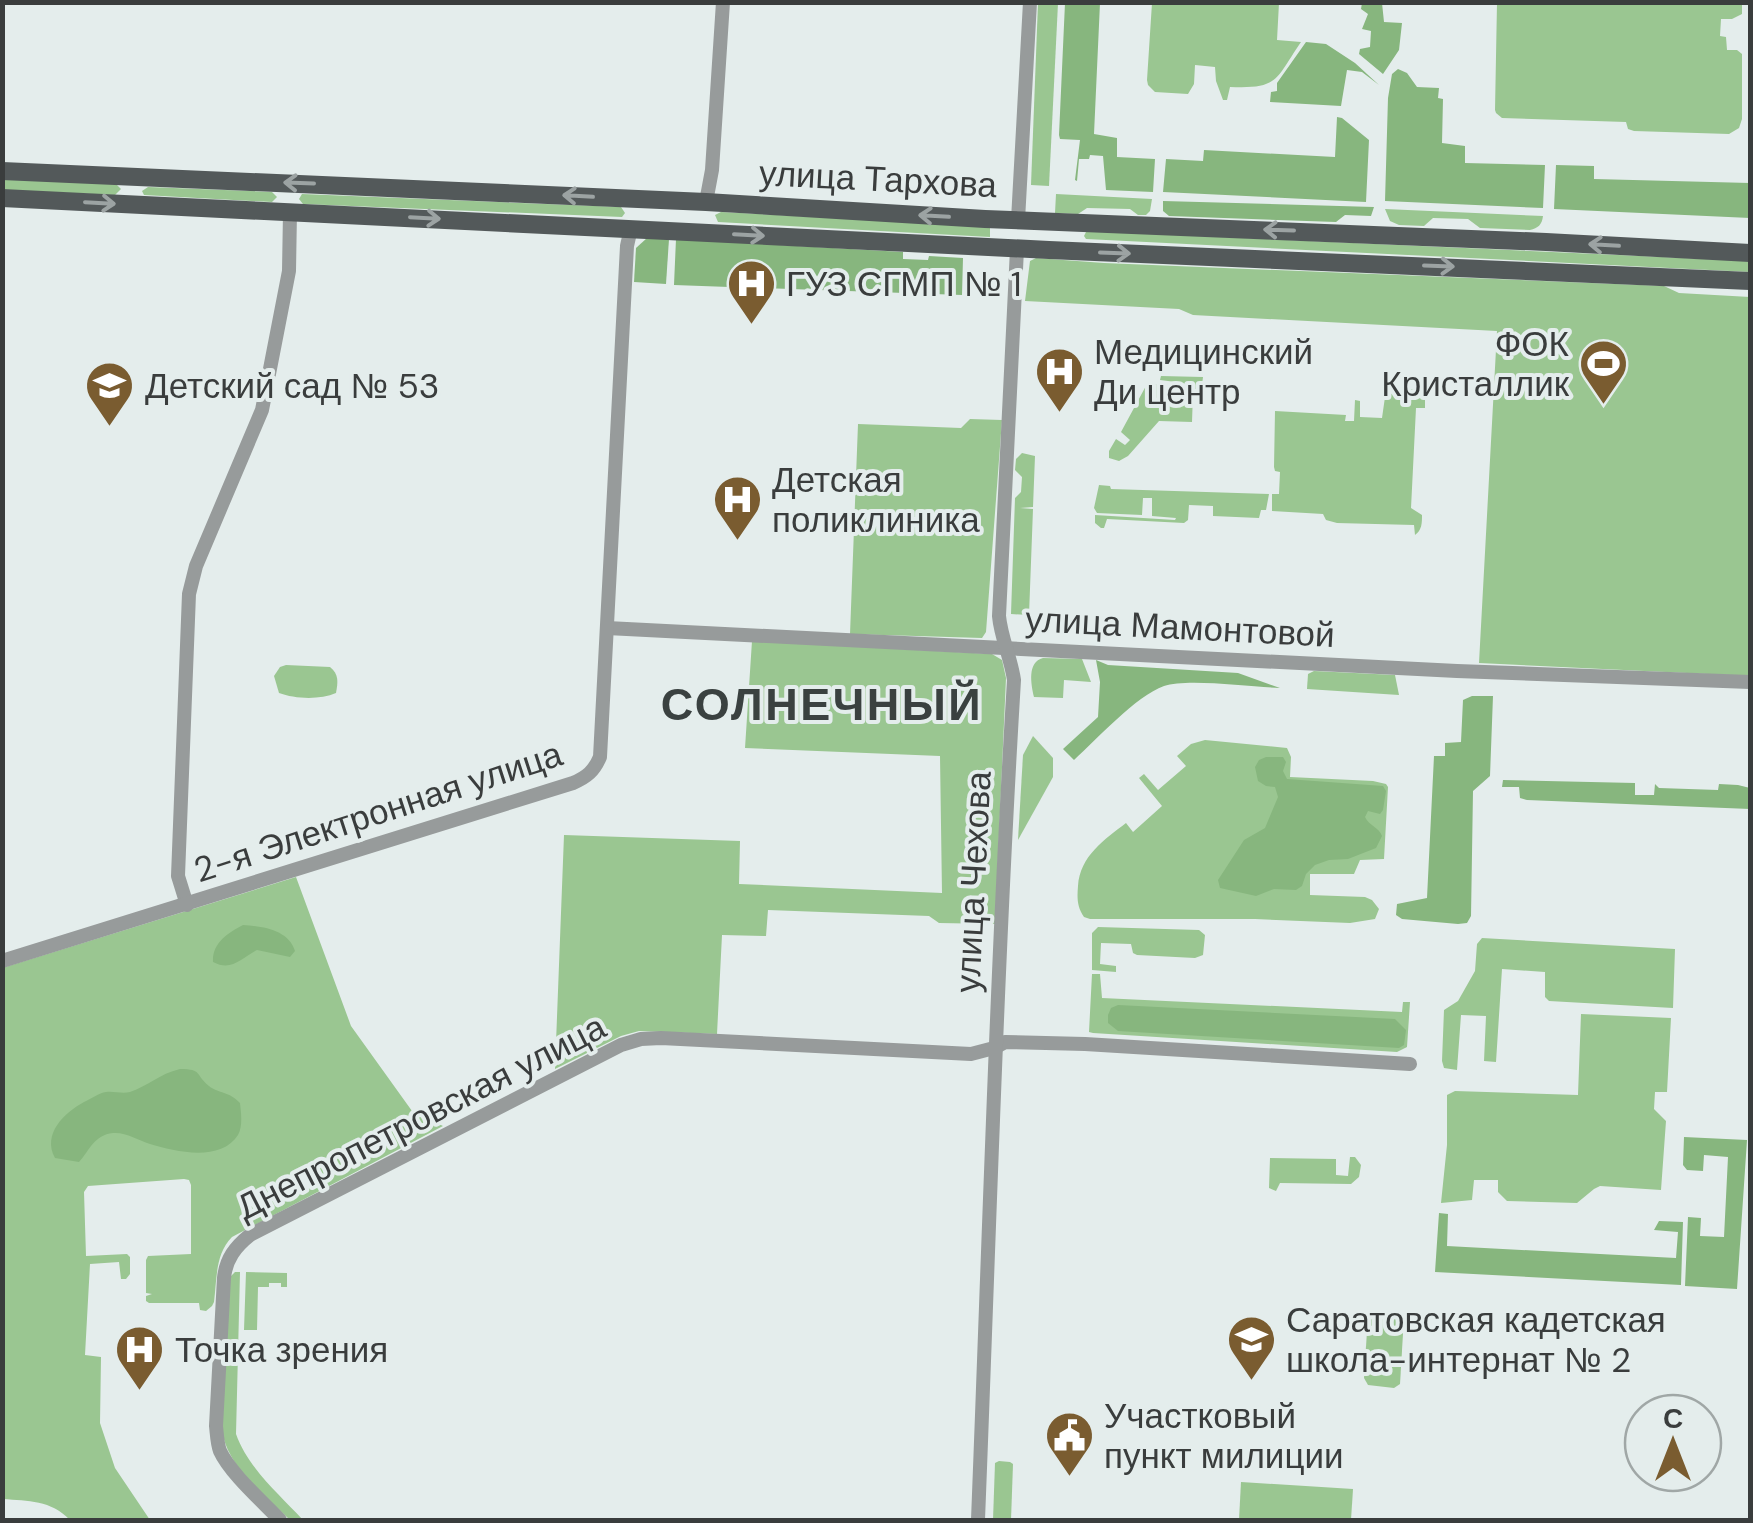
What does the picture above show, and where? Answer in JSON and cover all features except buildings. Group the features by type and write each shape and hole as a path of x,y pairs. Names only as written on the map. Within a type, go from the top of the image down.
{"main road":[{"name":"улица Тархова","path":"2,171 1750,253"},
{"name":"улица Тархова","path":"2,198 1074,252 1750,281"},
{"path":"631,228 633,199"},
{"path":"704,232 706,202"},
{"path":"1017,249 1018,220"},
{"path":"1074,252 1076,222"}],"street":[{"path":"706,202 712,170 723,2"},
{"path":"1018,220 1030,2"},
{"path":"186,905 178,876 189,594 196,566 262,410 289,271 290,212"},
{"name":"2-я Электронная улица","path":"2,961 586,778 595,768 600,757 631,228"},
{"name":"улица Чехова","path":"978,1520 994,1048 1014,680 998,616 1017,249"},
{"name":"улица Мамонтовой","path":"607,628 1457,672 1750,682"},
{"name":"Днепропетровская улица","path":"280,1520 221,1453 217,1442 226,1264 236,1246 250,1235 621,1045 661,1038 971,1054 1005,1042 1410,1064"}],"green space":[{"path":"1038,3 1058,3 1049,186 1031,185"},
{"path":"1065,3 1100,3 1094,134 1117,138 1117,157 1155,159 1153,192 1106,190 1103,156 1079,159 1075,180 1080,140 1060,139 1059,135"},
{"path":"1152,3 1279,3 1277,40 1301,42 1274,80 1258,86 1230,87 1227,100 1223,100 1216,81 1215,67 1195,65 1194,84 1188,94 1155,92 1147,80"},
{"path":"1362,3 1382,3 1384,22 1402,23 1399,50 1383,74 1359,54 1360,49 1370,47 1371,31 1362,29 1368,14 1361,9"},
{"path":"1497,3 1742,3 1742,14 1721,19 1720,36 1726,37 1727,50 1742,54 1739,128 1729,134 1634,131 1628,129 1626,122 1502,118 1495,110"},
{"path":"1306,42 1326,44 1379,85 1362,72 1347,70 1341,106 1270,102 1271,92 1277,91 1277,83"},
{"path":"1398,69 1407,73 1417,87 1439,88 1438,98 1443,99 1442,143 1465,146 1465,163 1545,165 1543,208 1385,201 1388,98 1392,74"},
{"path":"1337,117 1369,140 1366,202 1163,192 1166,159 1203,161 1204,150 1335,157"},
{"path":"1556,165 1594,166 1594,179 1750,183 1750,218 1554,209"},
{"path":"3,179 116,184 121,189 115,195 3,190"},
{"path":"148,187 272,192 277,197 272,202 144,195 142,191"},
{"path":"302,194 621,207 625,213 622,217 303,204 299,199"},
{"path":"1056,194 1152,199 1146,215 1130,209 1087,208 1078,214 1055,213"},
{"path":"1163,201 1374,207 1371,216 1345,215 1336,222 1169,216 1163,211"},
{"path":"1385,209 1543,216 1539,226 1530,230 1480,228 1468,219 1433,218 1424,226 1399,225 1390,221"},
{"path":"721,212 990,226 990,237 718,222 715,215"},
{"path":"1086,232 1750,261 1750,272 1086,239"},
{"path":"647,238 669,239 666,284 634,282 636,248"},
{"path":"676,239 903,252 903,259 963,258 962,295 674,285"},
{"path":"1036,258 1664,286 1679,293 1750,297 1750,676 1479,663 1497,331 1193,315 1179,309 1025,301 1030,261"},
{"path":"1161,376 1203,377 1202,385 1193,393 1192,422 1159,421 1128,456 1119,461 1109,458 1116,439 1125,445 1130,440 1121,432 1147,384 1176,382 1160,380"},
{"path":"1386,390 1420,390 1425,397 1425,408 1416,408 1411,508 1422,515 1417,533 1414,525 1337,523 1326,520 1323,514 1272,511 1272,494 1279,494 1280,472 1274,467 1275,411 1346,415 1345,421 1354,421 1355,400 1360,401 1360,417 1382,418"},
{"path":"970,419 1002,420 986,632 982,638 850,634 858,424 961,428"},
{"path":"1022,453 1035,456 1033,507 1020,508 1033,509 1029,615 1011,614 1015,498 1021,492 1022,477 1015,470 1016,459"},
{"path":"1099,485 1111,489 1269,494 1266,510 1261,510 1259,518 1213,516 1213,506 1189,505 1188,520 1184,523 1107,519 1101,528 1095,523 1095,515 1176,518 1152,516 1152,498 1143,498 1142,515 1097,513 1094,508"},
{"path":"752,641 992,654 1002,660 1006,678 995,924 939,923 929,916 768,910 766,936 722,935 717,1034 639,1031 555,1069 564,835 740,841 739,884 942,893 940,756 745,748"},
{"path":"1043,658 1082,659 1091,682 1064,680 1063,698 1034,697 1032,669"},
{"path":"1096,660 1108,665 1238,673 1280,688 1203,683 1164,686 1129,708 1074,760 1063,749 1098,717 1100,682"},
{"path":"286,665 330,667 337,679 336,693 308,698 279,693 274,676"},
{"path":"1314,671 1395,675 1399,695 1307,689 1308,674"},
{"path":"1493,696 1490,776 1473,791 1471,916 1467,923 1458,924 1402,919 1396,915 1397,904 1427,898 1434,756 1445,756 1445,743 1461,742 1463,700"},
{"path":"1033,736 1053,758 1053,777 1018,840 1023,755"},
{"path":"1205,740 1287,748 1291,757 1290,777 1386,784 1384,859 1360,860 1354,874 1310,874 1310,895 1365,897 1379,909 1375,919 1350,923 1084,917 1078,890 1088,857 1126,823 1133,832 1162,806 1139,778 1144,774 1158,790 1186,766 1177,756 1191,744"},
{"path":"1266,757 1283,757 1287,779 1383,786 1383,810 1380,814 1368,811 1365,817 1382,836 1376,848 1348,859 1315,865 1296,890 1274,889 1256,896 1220,888 1218,880 1244,840 1265,828 1278,797 1275,787 1258,781 1255,767"},
{"path":"1503,780 1635,783 1635,795 1654,795 1655,784 1659,788 1718,790 1719,784 1738,785 1750,788 1750,809 1527,800 1520,798 1519,787 1502,787"},
{"path":"296,877 351,1026 412,1111 443,1126 232,1237 220,1259 214,1302 206,1311 200,1310 199,1303 146,1301 146,1296 152,1294 146,1293 148,1256 191,1254 189,1180 88,1186 84,1192 86,1256 127,1254 130,1274 121,1279 119,1262 90,1264 85,1355 101,1357 100,1423 115,1468 150,1520 70,1520 47,1505 3,1499 2,968"},
{"path":"243,925 281,934 295,951 290,957 257,950 231,965 213,962 218,944"},
{"path":"1098,927 1199,930 1205,935 1203,955 1137,955 1131,944 1101,943 1100,964 1116,966 1116,972 1092,970 1092,933"},
{"path":"1482,938 1675,949 1673,1008 1549,1001 1545,997 1545,972 1502,969 1496,1062 1484,1061 1486,1016 1461,1015 1457,1070 1444,1068 1444,1010 1458,1001 1475,971 1477,944"},
{"path":"1092,974 1100,974 1102,998 1402,1012 1403,1002 1410,1002 1407,1047 1397,1052 1093,1033 1089,1032"},
{"path":"1118,1005 1395,1019 1406,1030 1404,1045 1399,1048 1118,1031 1108,1023 1108,1015"},
{"path":"1581,1014 1671,1018 1667,1092 1655,1092 1654,1109 1666,1121 1661,1190 1600,1186 1577,1203 1507,1201 1498,1192 1498,1180 1474,1180 1472,1200 1441,1203 1447,1095 1455,1091 1578,1095"},
{"path":"180,1069 196,1071 209,1086 240,1103 241,1128 230,1143 210,1152 185,1152 113,1133 97,1140 79,1162 55,1158 53,1133 76,1107 103,1093 130,1092"},
{"path":"1684,1137 1747,1140 1737,1289 1685,1286 1688,1217 1701,1218 1700,1236 1724,1237 1728,1157 1704,1155 1703,1171 1687,1170 1683,1165"},
{"path":"1350,1157 1361,1165 1359,1177 1351,1184 1280,1183 1276,1191 1269,1188 1270,1158 1336,1159 1336,1175 1348,1176"},
{"path":"1439,1213 1448,1214 1447,1246 1676,1258 1678,1232 1654,1230 1659,1221 1683,1222 1681,1285 1435,1272"},
{"path":"240,1272 236,1434 256,1469 303,1520 290,1520 259,1490 239,1468 225,1443 222,1430 229,1278"},
{"path":"246,1272 287,1273 287,1287 269,1283 269,1287 258,1287 257,1330 244,1330"},
{"path":"1375,1311 1400,1313 1404,1317 1400,1384 1394,1388 1368,1385 1364,1378 1368,1315"},
{"path":"995,1463 1013,1464 1011,1520 993,1520"},
{"path":"1241,1482 1353,1489 1351,1520 1239,1520"}],"place":[{"name":"ГУЗ СГМП № 1","path":"751,326"},
{"name":"ФОК Кристаллик","path":"1604,406"},
{"name":"Медицинский Ди центр","path":"1059,414"},
{"name":"Детский сад № 53","path":"110,428"},
{"name":"Детская поликлиника","path":"737,542"},
{"name":"Саратовская кадетская школа-интернат № 2","path":"1251,1382"},
{"name":"Точка зрения","path":"140,1392"},
{"name":"Участковый пункт милиции","path":"1069,1478"}],"district":[{"name":"СОЛНЕЧНЫЙ","path":"822,704"}]}
